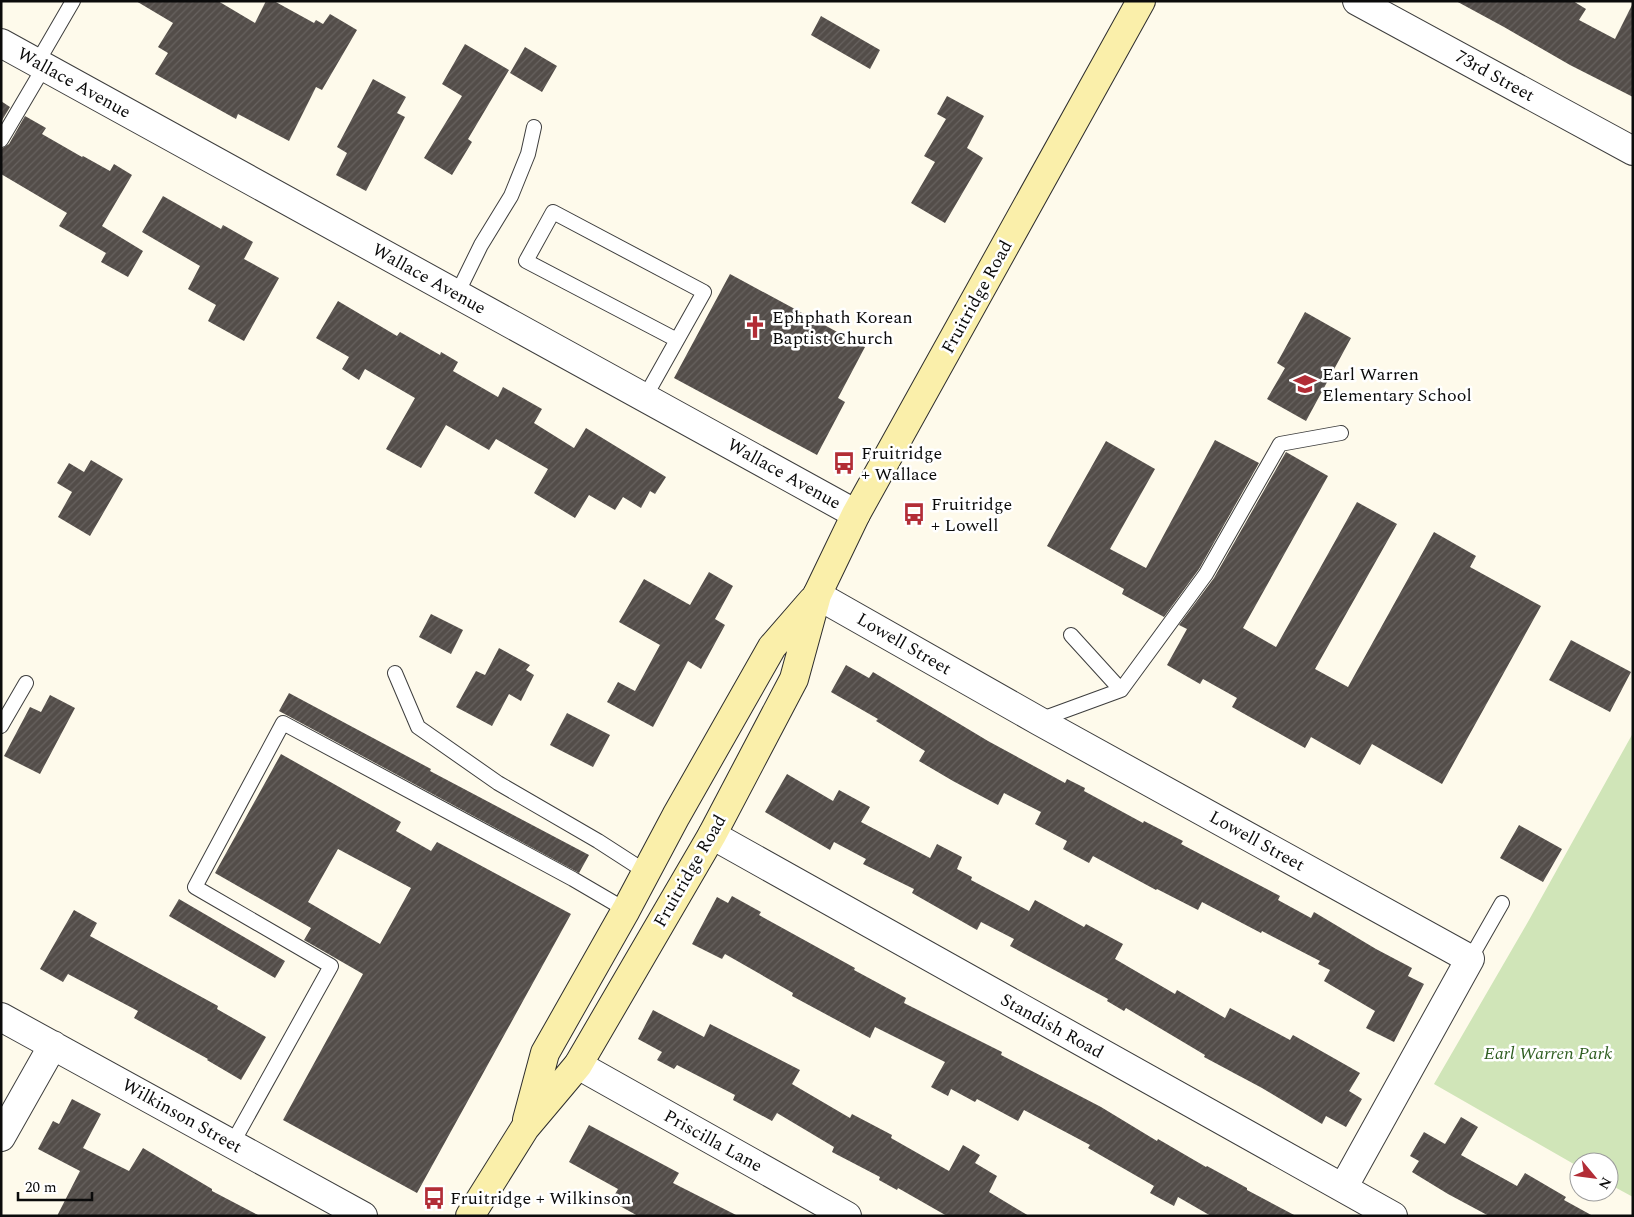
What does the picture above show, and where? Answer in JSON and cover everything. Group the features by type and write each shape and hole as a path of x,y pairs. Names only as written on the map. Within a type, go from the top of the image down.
{"main road":[{"name":"Fruitridge Road","path":"470,1216 525,1128 578,1065 712,835 794,679 817,595 856,514 1141,1"},
{"name":"Fruitridge Road","path":"525,1128 545,1053 626,910 676,816 772,648 817,595"}],"street":[{"name":"73rd Street","path":"1357,1 1633,151"},
{"name":"Wallace Avenue","path":"1,43 856,514"},
{"name":"Lowell Street","path":"817,595 1470,959"},
{"name":"Standish Road","path":"712,835 1393,1216"},
{"path":"1343,1188 1470,959"},
{"name":"Wilkinson Street","path":"1,1017 232,1144 347,1212"},
{"path":"1,1137 52,1045"},
{"name":"Priscilla Lane","path":"578,1065 847,1216"}],"lane":[{"path":"1,140 73,1"},
{"path":"457,294 481,245 511,196 528,154 534,127"},
{"path":"645,397 704,292 553,212 526,261 677,340"},
{"path":"1039,720 1121,690 1206,574 1280,444 1341,433"},
{"path":"1071,635 1121,690"},
{"path":"395,673 418,727 498,783 598,841 646,872"},
{"path":"1,726 26,683"},
{"path":"232,1144 331,966 195,887 284,723 626,910"},
{"path":"1470,959 1502,903"}],"green space":[{"name":"Earl Warren Park","path":"1633,733 1633,1197 1619,1189 1619,1152 1569,1152 1569,1161 1434,1084 1529,920"}],"building":[{"path":"136,1 218,1 255,23 266,1 274,1 314,23 316,20 323,24 330,14 357,30 322,90 316,87 289,141 238,114 236,119 155,74 168,53 158,47 173,23"},
{"path":"1456,1 1573,1 1586,9 1579,20 1615,39 1633,3 1633,97 1570,65"},
{"path":"821,16 880,50 870,69 811,35"},
{"path":"465,44 509,70 468,139 472,142 452,175 424,158 462,96 442,84"},
{"path":"525,47 557,66 542,92 510,73"},
{"path":"373,79 406,97 397,113 405,117 366,191 336,175 347,153 337,147"},
{"path":"947,96 984,116 967,148 983,158 945,223 911,203 935,162 924,156 946,119 937,114"},
{"path":"1,101 10,107 1,122"},
{"path":"25,116 46,128 42,134 82,157 110,171 114,164 132,175 102,226 143,251 128,277 101,262 106,253 59,226 67,213 1,174 1,149 9,144"},
{"path":"163,196 221,229 223,225 253,242 244,259 279,278 244,341 208,321 216,305 188,289 200,266 142,232"},
{"path":"730,274 865,347 838,398 845,402 817,455 674,378"},
{"path":"338,301 397,336 400,332 440,355 441,352 458,362 453,371 498,397 503,387 542,409 534,423 574,448 586,428 666,477 655,494 650,491 641,508 623,497 615,510 589,495 575,518 534,493 548,469 496,439 489,450 446,425 421,468 386,449 415,398 365,369 359,380 342,369 349,357 316,338"},
{"path":"1305,312 1351,338 1306,421 1267,399 1285,368 1277,363"},
{"path":"1215,440 1259,463 1199,569 1164,617 1122,594 1124,589 1047,546 1106,441 1155,469 1110,549 1146,568"},
{"path":"1286,452 1328,476 1243,628 1276,647 1357,502 1397,524 1315,669 1348,687 1434,532 1476,556 1470,567 1541,606 1442,784 1372,744 1360,765 1311,737 1305,748 1232,707 1237,698 1203,679 1200,684 1167,665 1187,629 1179,625 1214,578"},
{"path":"91,460 123,479 90,536 58,517 72,492 57,483 69,463 84,472"},
{"path":"709,572 733,586 715,619 725,625 701,669 688,661 653,727 607,702 618,682 635,691 660,645 619,622 644,579 690,605"},
{"path":"431,614 463,630 451,654 419,637"},
{"path":"1571,640 1631,672 1610,712 1549,680"},
{"path":"499,648 530,665 526,670 534,675 521,701 509,694 492,726 456,707 476,671 485,675"},
{"path":"846,665 869,678 873,672 988,741 1065,783 1067,779 1085,788 1084,791 1143,823 1144,821 1183,841 1181,844 1280,896 1278,900 1311,918 1314,912 1412,968 1408,976 1424,984 1394,1042 1366,1028 1375,1011 1324,981 1330,970 1318,964 1320,961 1202,902 1198,910 1093,856 1089,863 1063,849 1067,841 1035,824 1041,812 1004,793 998,805 919,761 925,751 876,721 878,719 831,692"},
{"path":"289,693 431,769 430,771 589,855 579,873 279,711"},
{"path":"50,695 75,708 40,774 4,756 30,707 41,712"},
{"path":"567,713 610,735 593,767 550,745"},
{"path":"281,754 401,822 396,831 431,851 437,842 571,914 417,1193 283,1120 363,974 304,940 311,928 215,873","holes":["338,849 411,888 380,944 308,902"]},
{"path":"787,774 833,801 839,790 870,807 861,822 930,858 937,844 962,857 957,869 972,877 971,880 1029,911 1035,900 1084,927 1086,924 1123,944 1115,959 1175,994 1177,990 1225,1018 1230,1008 1290,1040 1293,1035 1360,1073 1349,1091 1362,1099 1346,1127 1326,1116 1322,1124 1262,1088 1204,1057 1205,1055 1126,1008 1124,1011 1107,1001 1108,999 1010,946 1014,939 981,922 977,930 912,893 914,889 863,864 866,859 834,842 830,850 765,812"},
{"path":"1519,825 1562,849 1543,882 1500,858"},
{"path":"732,896 761,912 759,915 906,998 904,1003 1002,1052 1001,1055 1101,1107 1157,1141 1158,1139 1296,1216 1211,1216 1178,1197 1174,1206 1150,1193 1154,1186 1088,1148 1090,1145 1024,1110 1018,1121 977,1099 975,1102 951,1089 948,1096 931,1087 945,1062 875,1027 870,1038 792,996 793,993 725,954 722,959 692,944 717,897 728,903"},
{"path":"179,899 285,961 275,978 169,916"},
{"path":"74,910 97,923 90,936 218,1006 217,1009 266,1037 241,1080 208,1059 134,1018 138,1011 68,974 63,982 40,969"},
{"path":"653,1010 704,1037 710,1024 800,1070 792,1084 850,1118 852,1114 892,1135 891,1138 949,1171 963,1145 980,1155 975,1163 997,1176 989,1192 1029,1216 947,1216 898,1188 897,1190 879,1180 880,1177 832,1152 834,1147 777,1113 772,1121 733,1100 735,1095 677,1065 674,1069 657,1060 662,1052 638,1039"},
{"path":"72,1099 101,1114 83,1148 129,1171 143,1148 212,1189 212,1191 260,1216 57,1216 80,1171 38,1149 53,1121 59,1124"},
{"path":"1461,1117 1478,1127 1461,1155 1517,1186 1525,1173 1566,1197 1564,1200 1593,1216 1489,1216 1412,1172 1419,1161 1410,1156 1424,1132 1445,1144"},
{"path":"589,1125 679,1173 673,1183 738,1216 638,1216 611,1201 618,1189 569,1162"}],"place":[{"name":"Ephphath Korean Baptist Church","path":"755,327"},
{"name":"Earl Warren Elementary School","path":"1305,384"},
{"name":"Fruitridge + Wallace","path":"844,463"},
{"name":"Fruitridge + Lowell","path":"914,514"},
{"name":"Fruitridge + Wilkinson","path":"434,1198"}]}
